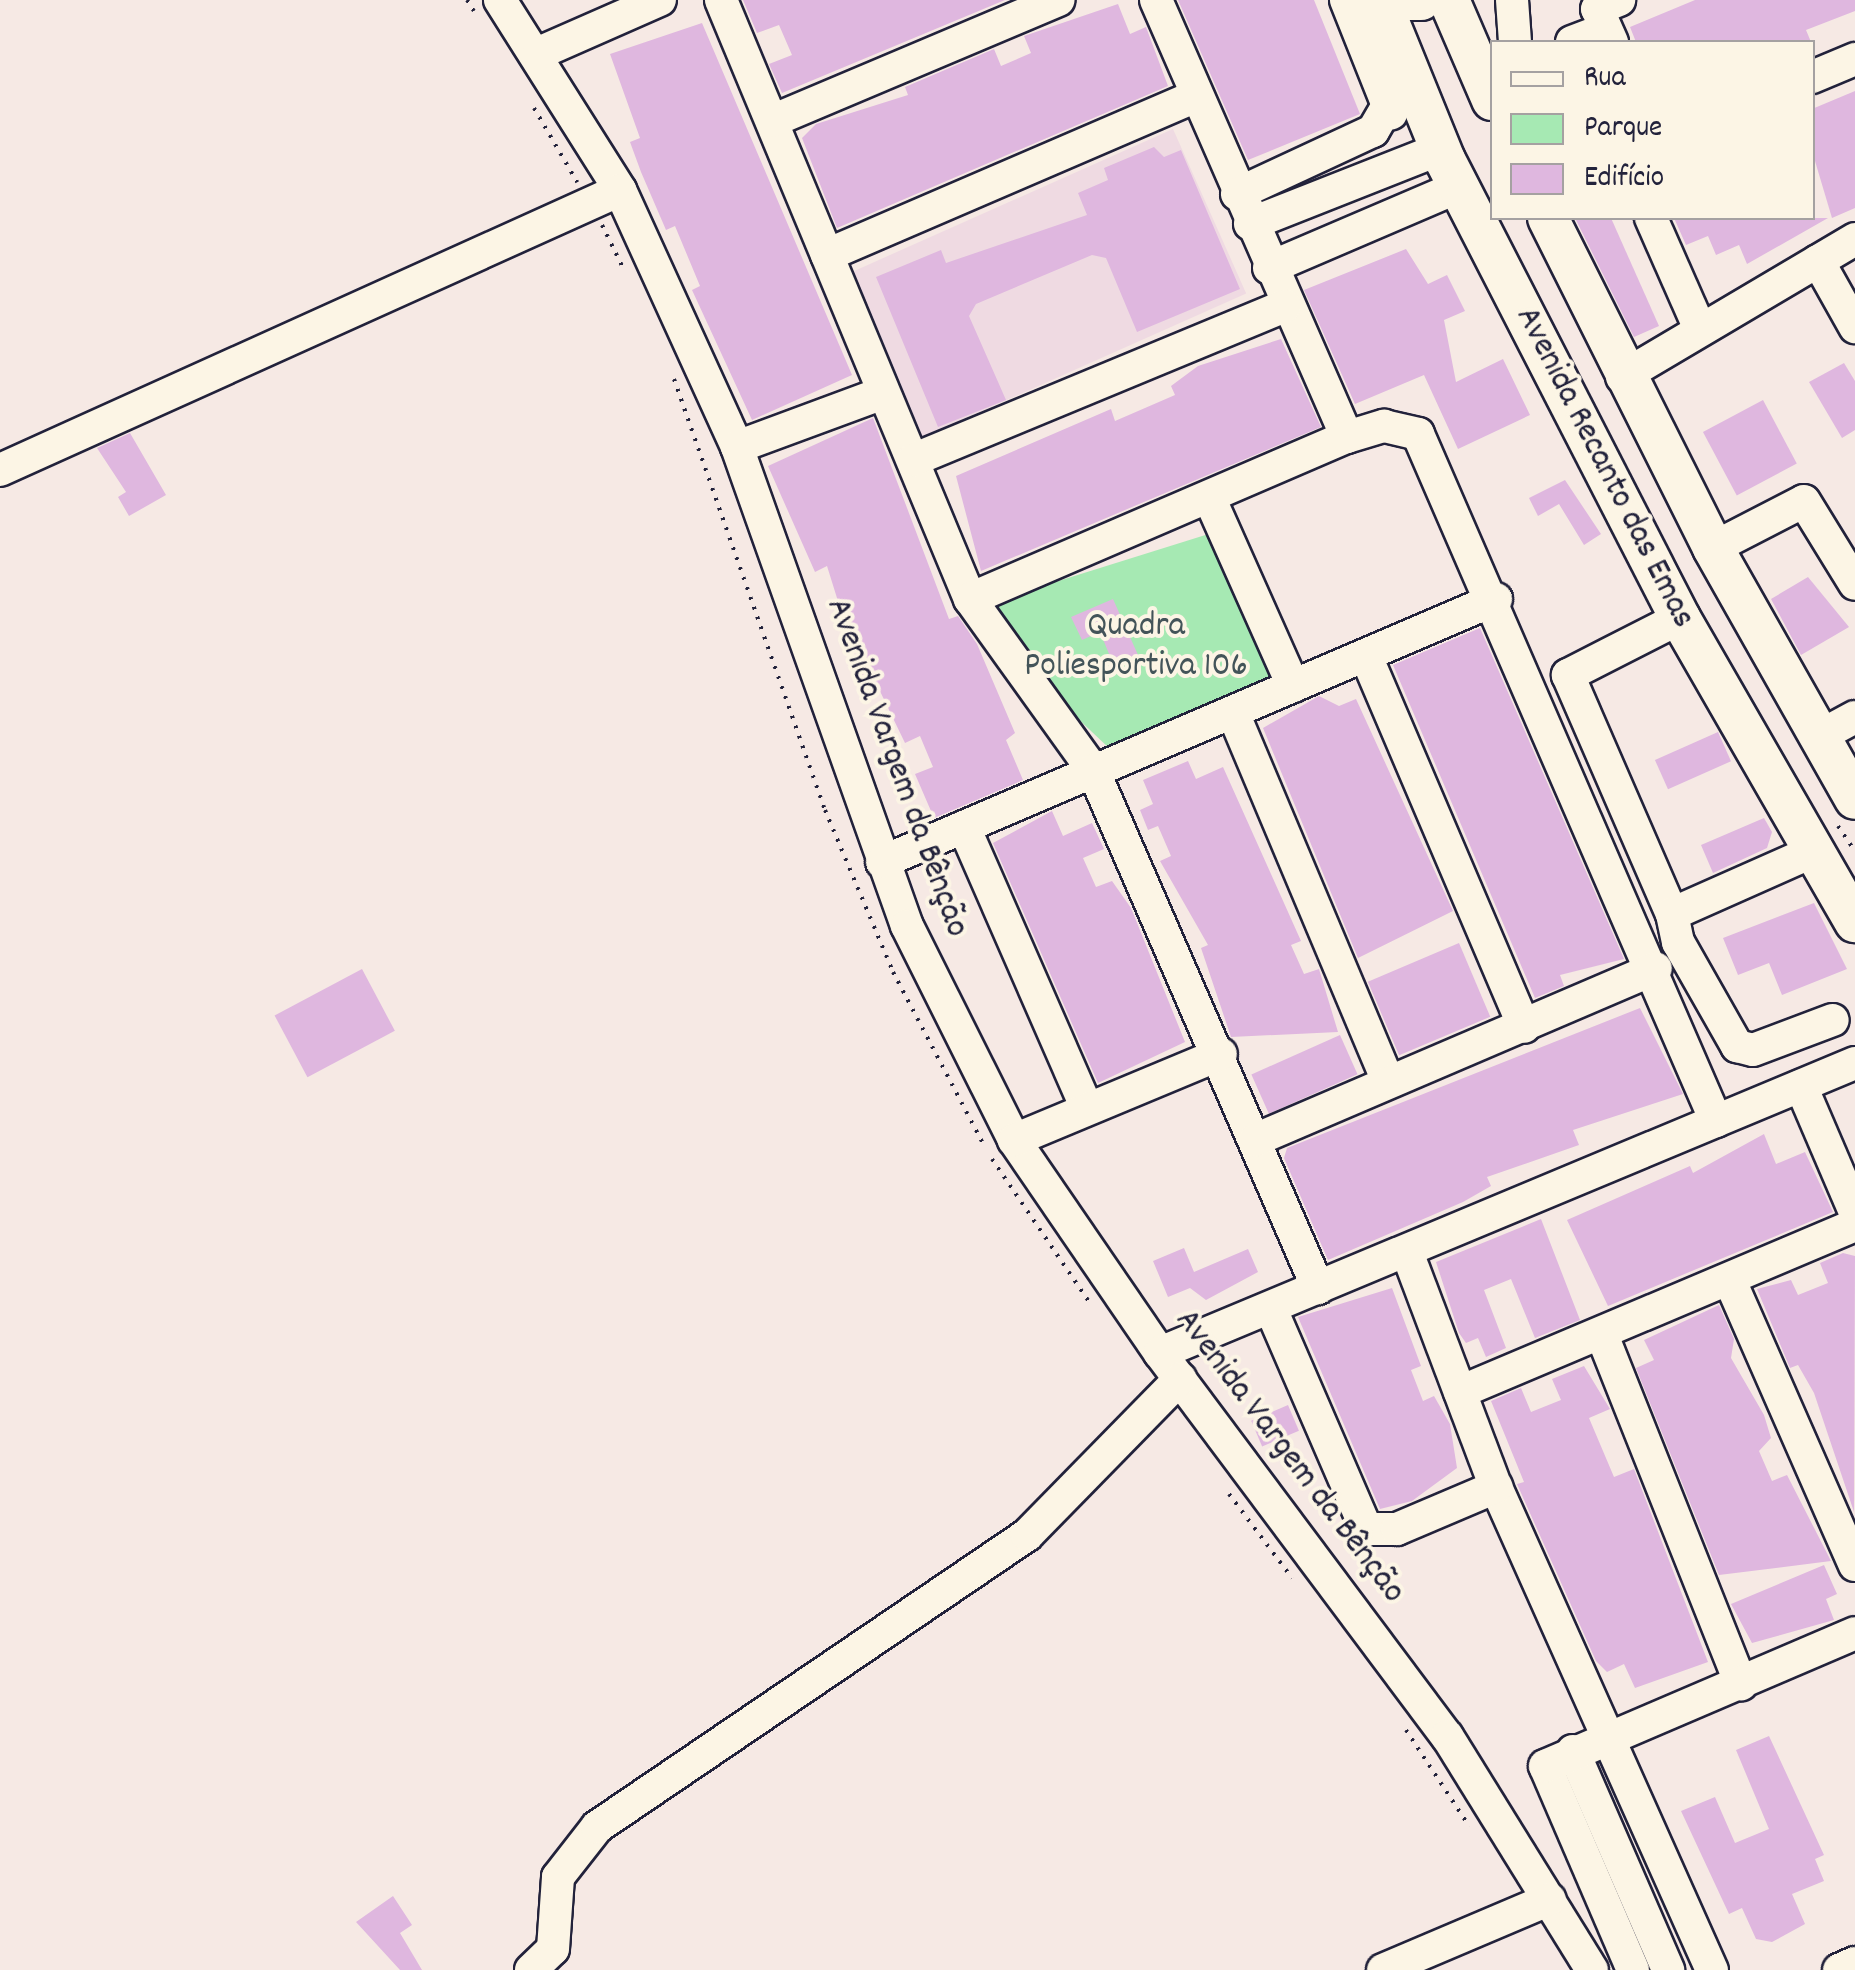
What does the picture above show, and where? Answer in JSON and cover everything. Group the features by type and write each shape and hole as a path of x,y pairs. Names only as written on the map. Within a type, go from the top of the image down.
{"main road":[{"path":"1383,0 1420,0"},
{"name":"Avenida Recanto das Emas","path":"1383,0 1408,71 1458,187 1680,618 1814,851 1850,895"},
{"path":"1449,0 1490,96"},
{"path":"1408,71 1411,46 1437,32 1472,56"},
{"name":"Avenida Recanto das Emas","path":"1549,220 1622,377 1818,738 1854,795"},
{"path":"1760,753 1790,756 1818,738"}],"street":[{"name":"Avenida Vargem da Bênção","path":"500,0 539,53 620,190 737,448 882,862 1014,1140 1170,1366 1447,1736 1592,1970"},
{"path":"721,0 970,599 1093,770 1221,1054 1318,1288"},
{"path":"772,121 1058,0"},
{"path":"1156,0 1285,306 1347,437"},
{"path":"1346,0 1390,112"},
{"path":"1512,0 1515,40"},
{"path":"539,53 639,4"},
{"path":"1575,40 1606,16"},
{"path":"1815,76 1855,58"},
{"path":"1237,194 1373,132 1390,112 1408,71"},
{"path":"827,255 1194,97"},
{"path":"1250,224 1440,148"},
{"path":"1270,268 1458,187"},
{"path":"0,470 620,190"},
{"path":"1652,220 1700,330"},
{"path":"1622,377 1855,239"},
{"path":"1818,260 1855,327"},
{"path":"913,460 1285,306"},
{"path":"737,448 883,393"},
{"path":"970,599 1347,437 1384,426 1418,434 1496,599 1656,968 1716,1121"},
{"path":"1210,497 1293,686"},
{"path":"1713,548 1804,500 1855,584"},
{"path":"882,862 1093,770 1234,715 1496,599"},
{"path":"1680,618 1568,675 1672,914 1678,942 1737,1046 1753,1050 1833,1020"},
{"path":"1366,656 1524,1027"},
{"path":"1234,715 1388,1081"},
{"path":"1818,738 1855,716"},
{"path":"1586,807 1617,791"},
{"path":"964,828 1088,1108"},
{"path":"1672,914 1814,851"},
{"path":"1255,1140 1656,968"},
{"path":"1014,1140 1221,1054"},
{"path":"531,1970 553,1949 558,1878 597,1827 1026,1535 1170,1366 1271,1309 1318,1288 1855,1063"},
{"path":"1802,1086 1855,1212"},
{"path":"1460,1392 1731,1283 1855,1225"},
{"path":"1407,1252 1496,1487 1611,1736 1712,1970"},
{"path":"1731,1283 1855,1565"},
{"path":"1271,1309 1366,1529 1397,1530 1496,1487"},
{"path":"1602,1335 1741,1684"},
{"path":"1633,1970 1545,1772 1574,1751 1741,1684 1855,1632"},
{"path":"1574,1751 1668,1970"},
{"path":"1383,1970 1550,1899"},
{"path":"1838,1970 1855,1963"}],"shaded area":[{"path":"1173,129 1246,293 922,438 849,273"}],"green space":[{"name":"Quadra Poliesportiva 106","path":"1215,532 1280,681 1111,750 1033,676 994,601"}],"building":[{"path":"743,0 1005,0 782,93 769,64 792,55 779,25 757,33"},
{"path":"1178,0 1314,0 1360,114 1248,160"},
{"path":"1695,0 1855,0 1855,11 1806,30 1810,40 1635,40 1630,27"},
{"path":"1118,4 1130,34 1146,27 1168,86 837,228 802,138 816,124 908,95 905,87 994,49 1001,66 1031,53 1024,36"},
{"path":"702,23 852,375 752,420 692,290 700,286 675,226 666,230 641,172 630,142 640,138 610,54"},
{"path":"1855,91 1855,208 1832,218 1815,161 1815,108"},
{"path":"1154,147 1164,157 1181,150 1240,289 1137,332 1106,258 1092,255 976,304 969,316 1006,400 938,427 876,277 941,250 946,263 1087,215 1078,193 1108,180 1104,168"},
{"path":"1828,218 1747,264 1739,245 1716,255 1708,236 1686,245 1675,220"},
{"path":"1576,220 1612,220 1659,326 1634,337"},
{"path":"1406,249 1428,284 1447,275 1465,311 1444,320 1456,382 1503,359 1530,415 1458,449 1424,375 1355,404 1304,290"},
{"path":"1281,339 1321,427 981,571 956,476 1111,409 1115,421 1175,395 1171,386 1198,366"},
{"path":"1844,363 1855,381 1855,430 1842,438 1809,382"},
{"path":"1763,400 1797,464 1737,495 1703,432"},
{"path":"873,418 949,619 958,616 977,644 1015,733 1006,740 1023,780 934,818 915,774 933,767 920,736 905,743 877,685 866,691 827,566 815,572 768,466"},
{"path":"130,433 166,495 129,516 118,497 126,492 97,448"},
{"path":"1565,480 1601,534 1584,545 1559,504 1538,516 1529,498"},
{"path":"1808,577 1849,627 1801,655 1771,599"},
{"path":"1113,599 1138,655 1114,666 1100,632 1082,640 1071,617"},
{"path":"1480,628 1624,959 1560,975 1564,986 1535,998 1393,665"},
{"path":"1319,696 1339,706 1356,699 1453,911 1358,958 1263,728"},
{"path":"1718,732 1731,761 1668,789 1655,760"},
{"path":"1188,761 1196,779 1223,767 1301,941 1291,945 1304,974 1319,969 1338,1032 1231,1037 1201,948 1208,945 1160,861 1171,856 1158,826 1148,830 1140,810 1153,804 1143,780"},
{"path":"1052,811 1063,836 1092,823 1104,849 1083,858 1096,887 1112,881 1131,908 1185,1042 1098,1083 993,843"},
{"path":"1764,818 1772,832 1767,848 1713,873 1701,845"},
{"path":"1814,903 1847,969 1782,995 1769,963 1738,975 1723,938"},
{"path":"1459,943 1490,1017 1399,1055 1368,982"},
{"path":"362,969 395,1031 307,1077 275,1015"},
{"path":"1640,1008 1683,1094 1573,1130 1579,1145 1487,1177 1491,1186 1463,1202 1328,1260 1284,1158 1287,1148"},
{"path":"1340,1035 1357,1074 1269,1114 1251,1074"},
{"path":"1764,1134 1776,1164 1805,1152 1833,1212 1608,1306 1567,1220 1690,1166 1693,1173"},
{"path":"1541,1219 1580,1320 1535,1338 1511,1279 1484,1290 1506,1348 1486,1357 1478,1338 1466,1343 1459,1333 1436,1262"},
{"path":"1184,1248 1194,1272 1248,1249 1258,1272 1206,1300 1190,1288 1168,1297 1153,1261"},
{"path":"1843,1253 1855,1256 1854,1512 1814,1393 1798,1365 1790,1368 1757,1289 1791,1280 1798,1295 1828,1283 1820,1263"},
{"path":"1392,1288 1421,1366 1411,1370 1423,1401 1434,1396 1450,1424 1457,1468 1412,1501 1380,1509 1298,1317"},
{"path":"1719,1305 1734,1339 1731,1358 1764,1415 1771,1438 1759,1451 1772,1481 1787,1475 1831,1561 1719,1575 1636,1368 1654,1360 1644,1340"},
{"path":"1584,1366 1610,1409 1589,1418 1614,1477 1634,1469 1708,1662 1635,1688 1624,1664 1607,1672 1596,1661 1517,1484 1524,1482 1491,1401 1521,1388 1531,1412 1561,1400 1552,1379"},
{"path":"1288,1405 1299,1431 1262,1446 1251,1421"},
{"path":"1824,1565 1837,1594 1826,1599 1834,1620 1752,1643 1731,1604"},
{"path":"1769,1736 1824,1855 1815,1859 1824,1881 1792,1894 1805,1924 1772,1942 1756,1939 1742,1908 1729,1914 1681,1811 1715,1797 1735,1843 1769,1829 1736,1750"},
{"path":"393,1896 412,1925 400,1933 422,1970 400,1970 356,1922"}]}
